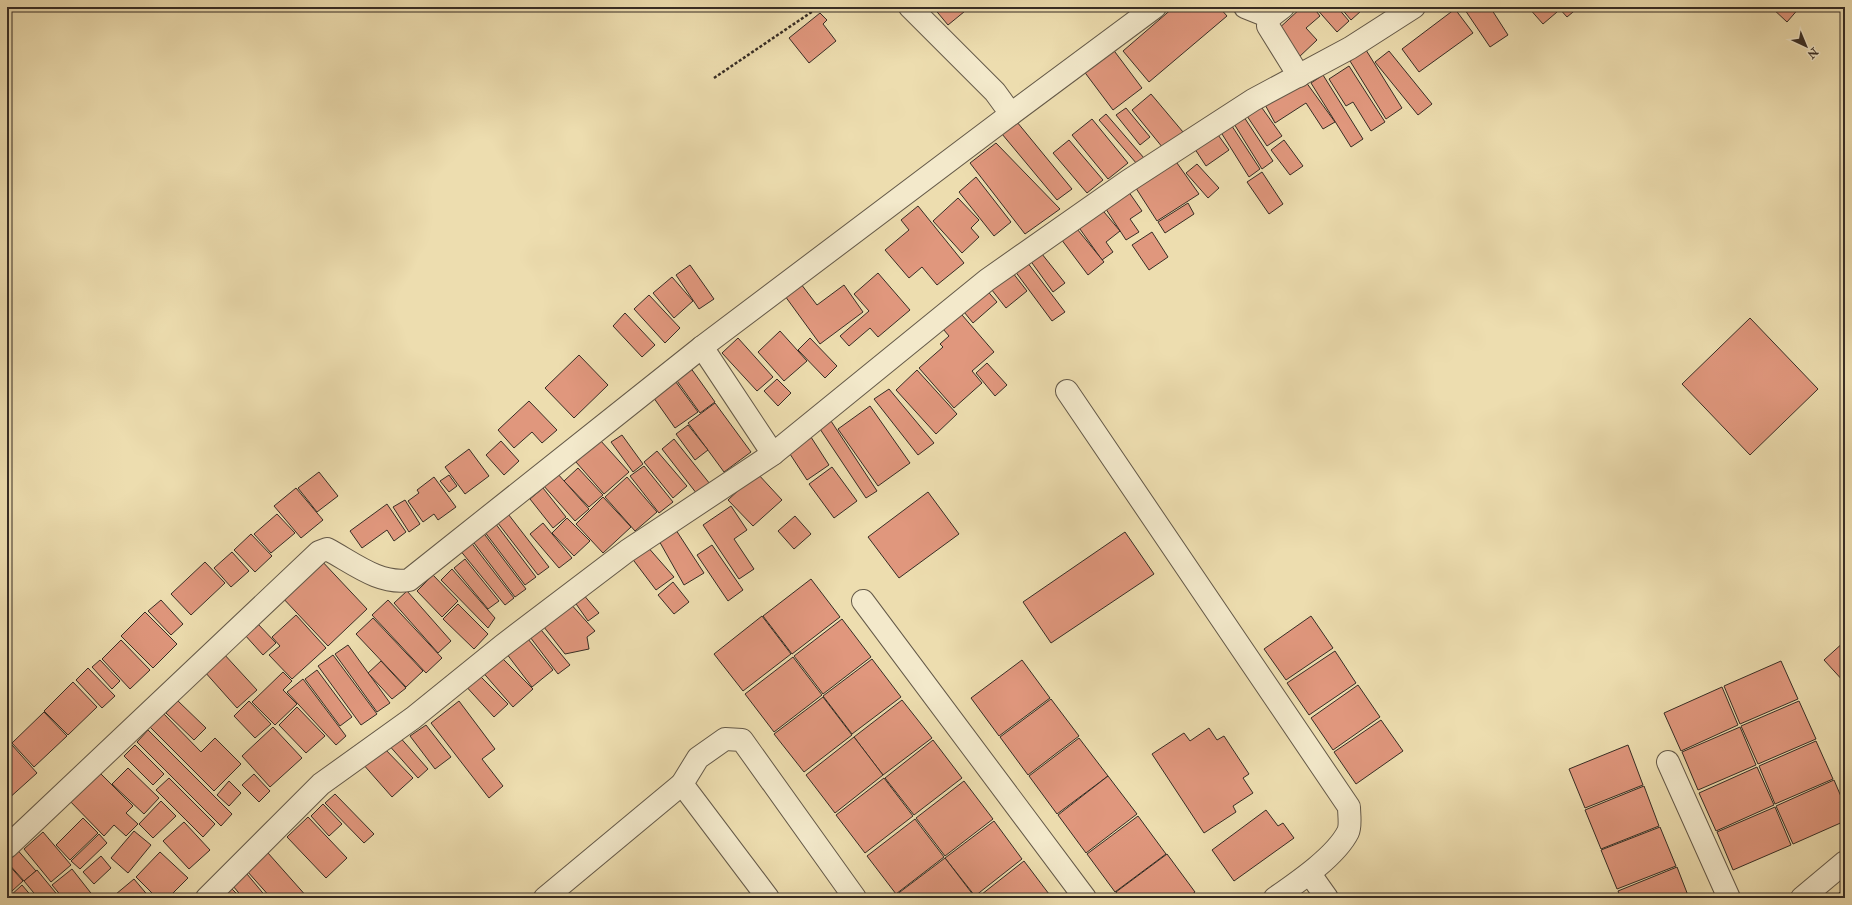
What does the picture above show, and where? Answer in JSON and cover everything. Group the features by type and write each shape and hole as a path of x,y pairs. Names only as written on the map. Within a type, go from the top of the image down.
{"street":[{"path":"910,7 995,92 1011,114"},
{"path":"7,847 319,552 327,549 383,579 397,582 409,580 702,347 1155,7"},
{"path":"1245,7 1276,12 1268,26 1299,76"},
{"path":"207,898 321,784 413,718 502,646 627,552 772,454 987,280 1128,181 1253,100 1350,48 1414,7"},
{"path":"702,347 772,454"},
{"path":"1067,391 1349,807 1349,831 1333,851 1310,874 1276,898"},
{"path":"863,601 1085,898"},
{"path":"545,898 682,784 698,758 725,739 742,740 855,898"},
{"path":"1668,762 1729,898"},
{"path":"682,784 768,898"},
{"path":"1802,898 1845,862"},
{"path":"1310,874 1327,898"}],"path":[{"path":"714,78 819,7"}],"building":[{"path":"933,7 970,7 948,25"},
{"path":"1174,7 1219,7 1227,16 1149,82 1123,51"},
{"path":"1302,7 1313,7 1320,16 1306,28 1317,40 1298,58 1275,32"},
{"path":"1315,7 1337,7 1349,21 1337,32"},
{"path":"1340,7 1357,7 1361,11 1351,20"},
{"path":"1463,7 1490,7 1508,35 1490,47"},
{"path":"1528,7 1553,7 1557,12 1543,24"},
{"path":"1558,7 1579,7 1567,17"},
{"path":"1771,7 1800,7 1787,22"},
{"path":"1455,9 1473,33 1419,72 1402,49"},
{"path":"820,13 827,20 823,24 836,41 809,63 789,38"},
{"path":"1112,48 1142,88 1113,110 1083,70"},
{"path":"1366,50 1402,108 1386,119 1350,61"},
{"path":"1389,51 1432,104 1418,115 1375,62"},
{"path":"1349,66 1385,122 1371,131 1353,102 1346,106 1329,79"},
{"path":"1323,75 1363,139 1351,147 1311,83"},
{"path":"1303,78 1335,122 1323,129 1306,103 1275,123 1263,101"},
{"path":"1151,94 1183,132 1163,148 1132,110"},
{"path":"1257,101 1282,136 1267,146 1243,110"},
{"path":"1126,108 1150,137 1140,145 1116,115"},
{"path":"1240,111 1273,161 1262,169 1231,119"},
{"path":"1106,114 1144,158 1137,164 1099,120"},
{"path":"1092,119 1128,163 1108,179 1072,135"},
{"path":"1228,120 1260,169 1249,177 1217,126"},
{"path":"1017,122 1072,189 1057,200 1002,134"},
{"path":"1213,128 1229,150 1206,166 1191,143"},
{"path":"1069,140 1103,180 1087,193 1053,153"},
{"path":"1284,140 1303,166 1290,175 1271,150"},
{"path":"996,143 1060,209 1025,234 970,163"},
{"path":"1172,156 1199,194 1157,221 1132,182"},
{"path":"1197,164 1219,188 1208,198 1186,173"},
{"path":"1262,172 1283,204 1269,214 1247,182"},
{"path":"976,177 1011,222 994,236 959,192"},
{"path":"1126,188 1142,211 1130,219 1139,232 1126,240 1102,203"},
{"path":"958,198 979,220 971,228 979,237 962,253 933,221"},
{"path":"1188,203 1194,214 1165,233 1158,222"},
{"path":"918,206 964,263 937,285 922,267 909,278 885,250 909,230 901,220"},
{"path":"1099,206 1120,231 1106,242 1113,252 1102,260 1075,222"},
{"path":"1073,224 1104,262 1088,275 1058,235"},
{"path":"1152,232 1168,257 1149,270 1132,245"},
{"path":"1038,249 1065,283 1053,292 1027,256"},
{"path":"1024,258 1065,312 1052,321 1012,267"},
{"path":"690,265 714,299 699,309 676,275"},
{"path":"1009,268 1027,291 1006,308 988,285"},
{"path":"878,273 910,310 878,337 870,328 849,346 840,336 869,311 854,294"},
{"path":"672,277 693,301 674,318 653,293"},
{"path":"801,284 817,305 844,285 863,312 820,344 785,296"},
{"path":"984,287 997,302 973,323 960,307"},
{"path":"649,295 680,328 665,343 634,309"},
{"path":"956,308 994,352 972,371 982,383 954,408 919,368 943,347 940,344 949,336 938,323"},
{"path":"625,313 655,345 642,357 613,326"},
{"path":"1750,318 1818,389 1750,455 1682,384"},
{"path":"780,331 807,361 784,381 758,352"},
{"path":"738,338 773,377 757,391 722,353"},
{"path":"810,338 837,366 825,378 798,350"},
{"path":"579,355 608,385 574,418 545,388"},
{"path":"987,363 1007,385 995,396 976,373"},
{"path":"690,367 715,402 700,413 675,378"},
{"path":"917,370 957,414 936,434 896,390"},
{"path":"673,378 698,412 675,428 651,394"},
{"path":"777,379 791,393 778,406 764,391"},
{"path":"889,389 934,443 918,455 874,399"},
{"path":"529,401 557,430 542,443 532,432 514,448 498,430"},
{"path":"715,403 751,452 724,472 688,423"},
{"path":"870,406 910,463 878,486 838,429"},
{"path":"831,421 877,491 866,498 820,429"},
{"path":"688,425 708,450 695,460 676,434"},
{"path":"809,434 829,465 807,480 788,451"},
{"path":"622,435 643,464 633,472 611,442"},
{"path":"674,439 710,484 697,494 662,449"},
{"path":"600,440 629,472 604,494 576,462"},
{"path":"501,441 519,461 504,475 486,455"},
{"path":"469,449 489,476 465,494 445,467"},
{"path":"657,451 687,486 673,498 644,462"},
{"path":"644,466 673,502 659,513 630,476"},
{"path":"832,467 857,501 834,518 809,484"},
{"path":"578,468 603,495 589,507 564,481"},
{"path":"319,472 338,496 317,512 298,488"},
{"path":"557,473 589,509 575,521 543,485"},
{"path":"757,473 782,500 753,526 728,500"},
{"path":"449,475 457,486 449,492 440,481"},
{"path":"434,477 456,507 438,520 434,514 423,522 408,501 419,493 417,490"},
{"path":"627,477 657,512 635,531 605,497"},
{"path":"296,488 323,520 301,538 274,506"},
{"path":"543,488 566,517 553,528 530,499"},
{"path":"928,492 959,534 899,578 868,537"},
{"path":"603,497 631,527 603,553 576,524"},
{"path":"405,500 420,524 409,532 393,507"},
{"path":"387,504 406,532 394,541 387,530 362,548 350,531"},
{"path":"731,506 747,530 734,539 754,569 739,579 703,525"},
{"path":"505,510 549,567 538,575 494,518"},
{"path":"277,514 295,533 271,553 254,534"},
{"path":"795,516 811,534 794,549 778,531"},
{"path":"567,518 590,541 574,556 552,533"},
{"path":"492,519 536,577 525,585 481,527"},
{"path":"543,523 572,558 559,568 530,534"},
{"path":"674,527 704,573 684,585 658,539"},
{"path":"482,531 526,589 515,597 471,539"},
{"path":"1125,532 1154,574 1051,643 1023,602"},
{"path":"251,534 272,556 255,572 234,550"},
{"path":"470,541 514,598 505,605 459,549"},
{"path":"646,545 674,577 656,590 631,557"},
{"path":"712,545 743,590 728,601 697,555"},
{"path":"232,552 249,571 231,587 214,568"},
{"path":"319,558 367,609 328,646 280,595"},
{"path":"465,559 499,601 488,609 454,568"},
{"path":"205,562 225,583 191,615 171,594"},
{"path":"452,569 495,618 488,628 441,580"},
{"path":"433,575 458,601 442,617 417,591"},
{"path":"811,579 840,617 792,654 763,616"},
{"path":"673,582 689,602 674,614 658,595"},
{"path":"407,591 451,641 438,653 394,603"},
{"path":"582,593 599,613 588,621 572,598"},
{"path":"161,600 183,624 171,635 148,611"},
{"path":"388,600 442,658 426,673 372,615"},
{"path":"569,602 595,631 587,637 589,649 565,654 540,622"},
{"path":"458,604 488,634 474,649 443,619"},
{"path":"145,612 177,644 153,668 121,636"},
{"path":"296,615 326,648 292,679 269,655 280,646 272,637"},
{"path":"762,616 791,654 743,691 714,654"},
{"path":"1311,616 1333,648 1286,680 1264,649"},
{"path":"373,618 423,671 406,687 356,634"},
{"path":"842,619 871,657 823,694 794,656"},
{"path":"257,623 276,643 263,655 244,634"},
{"path":"537,625 570,665 558,674 527,633"},
{"path":"524,634 553,670 532,687 503,649"},
{"path":"121,640 150,670 130,689 102,659"},
{"path":"1845,641 1845,683 1824,660"},
{"path":"348,645 390,703 377,712 335,654"},
{"path":"1335,651 1356,683 1309,715 1287,683"},
{"path":"223,653 257,690 237,708 204,671"},
{"path":"333,655 377,714 361,725 318,666"},
{"path":"499,655 533,689 513,707 480,669"},
{"path":"793,657 822,695 774,732 745,694"},
{"path":"872,659 901,697 852,734 823,696"},
{"path":"100,660 120,681 112,689 92,667"},
{"path":"1022,660 1050,698 999,736 971,698"},
{"path":"381,661 406,688 392,699 368,673"},
{"path":"1781,661 1798,699 1740,724 1724,686"},
{"path":"88,668 115,696 102,708 76,680"},
{"path":"317,670 352,717 340,726 305,679"},
{"path":"283,672 292,681 283,690 297,704 275,725 252,702"},
{"path":"476,672 508,704 494,717 463,683"},
{"path":"303,679 346,736 336,745 287,692"},
{"path":"73,682 97,707 68,735 44,711"},
{"path":"1358,685 1380,717 1333,750 1311,718"},
{"path":"1722,687 1738,725 1681,751 1664,713"},
{"path":"823,697 852,735 804,772 774,734"},
{"path":"1051,699 1079,736 1028,775 1000,737"},
{"path":"902,700 932,738 883,775 854,737"},
{"path":"178,701 206,728 194,740 166,713"},
{"path":"249,701 271,724 255,738 234,716"},
{"path":"459,701 495,749 482,759 503,786 489,798 431,723"},
{"path":"1799,701 1816,739 1758,764 1741,726"},
{"path":"297,707 325,736 306,753 279,725"},
{"path":"44,712 67,736 34,767 12,743"},
{"path":"163,713 201,752 215,738 241,764 214,791 149,726"},
{"path":"1381,720 1403,751 1356,784 1334,752"},
{"path":"426,725 451,757 435,769 410,736"},
{"path":"273,727 302,758 270,787 242,756"},
{"path":"1740,727 1756,765 1698,790 1682,752"},
{"path":"1209,728 1217,740 1224,736 1249,774 1243,778 1253,793 1233,806 1236,812 1204,833 1152,754 1184,733 1190,741"},
{"path":"148,730 232,814 221,826 137,742"},
{"path":"397,734 428,769 418,778 387,743"},
{"path":"854,737 883,775 835,813 806,775"},
{"path":"1079,738 1108,776 1057,814 1029,776"},
{"path":"933,740 962,778 914,815 885,778"},
{"path":"1816,741 1833,779 1775,804 1759,766"},
{"path":"12,745 37,773 7,800 7,750"},
{"path":"135,745 164,774 153,785 124,756"},
{"path":"1628,745 1643,785 1585,808 1569,769"},
{"path":"383,747 413,778 392,797 362,763"},
{"path":"1757,767 1774,805 1716,831 1699,793"},
{"path":"95,768 133,806 126,813 138,824 126,836 114,825 104,836 66,797"},
{"path":"128,768 159,798 144,814 112,784"},
{"path":"254,774 270,791 259,802 242,785"},
{"path":"1108,776 1137,814 1086,853 1058,815"},
{"path":"169,778 215,824 203,837 156,790"},
{"path":"884,778 913,816 865,853 836,815"},
{"path":"1834,780 1845,806 1845,821 1793,844 1776,806"},
{"path":"229,781 241,793 229,806 217,795"},
{"path":"964,781 993,819 945,856 916,818"},
{"path":"1644,786 1659,826 1601,849 1585,810"},
{"path":"335,794 374,834 364,843 325,803"},
{"path":"161,801 176,816 153,838 139,824"},
{"path":"323,804 342,824 329,836 311,816"},
{"path":"1775,807 1791,845 1733,870 1717,832"},
{"path":"1266,810 1278,826 1283,823 1294,838 1234,881 1212,850"},
{"path":"1138,816 1166,854 1115,892 1087,854"},
{"path":"308,817 347,858 326,878 287,837"},
{"path":"83,818 98,833 70,860 56,845"},
{"path":"915,819 944,857 896,894 867,856"},
{"path":"994,821 1022,859 975,896 945,858"},
{"path":"184,822 210,850 189,869 163,841"},
{"path":"1660,827 1676,866 1617,889 1601,850"},
{"path":"134,831 151,845 128,873 111,858"},
{"path":"43,832 71,865 51,882 24,849"},
{"path":"99,834 107,843 80,869 71,861"},
{"path":"14,846 36,871 24,881 7,862 7,852"},
{"path":"160,852 188,878 168,898 157,898 136,877"},
{"path":"268,853 308,898 271,898 247,871"},
{"path":"1167,854 1195,892 1187,898 1120,898 1116,892"},
{"path":"101,856 111,868 94,884 83,872"},
{"path":"945,858 974,896 972,898 898,898 896,895"},
{"path":"1024,861 1052,898 977,898"},
{"path":"7,863 23,881 12,891 7,886"},
{"path":"1677,867 1689,898 1621,898 1618,891"},
{"path":"72,869 94,897 93,898 63,898 52,885"},
{"path":"37,870 60,898 38,898 24,881"},
{"path":"247,874 267,898 243,898 233,886"},
{"path":"134,879 150,898 119,898 116,894"},
{"path":"22,885 33,898 9,897"},
{"path":"230,887 241,898 220,898"},
{"path":"1845,888 1845,898 1833,898"}]}
